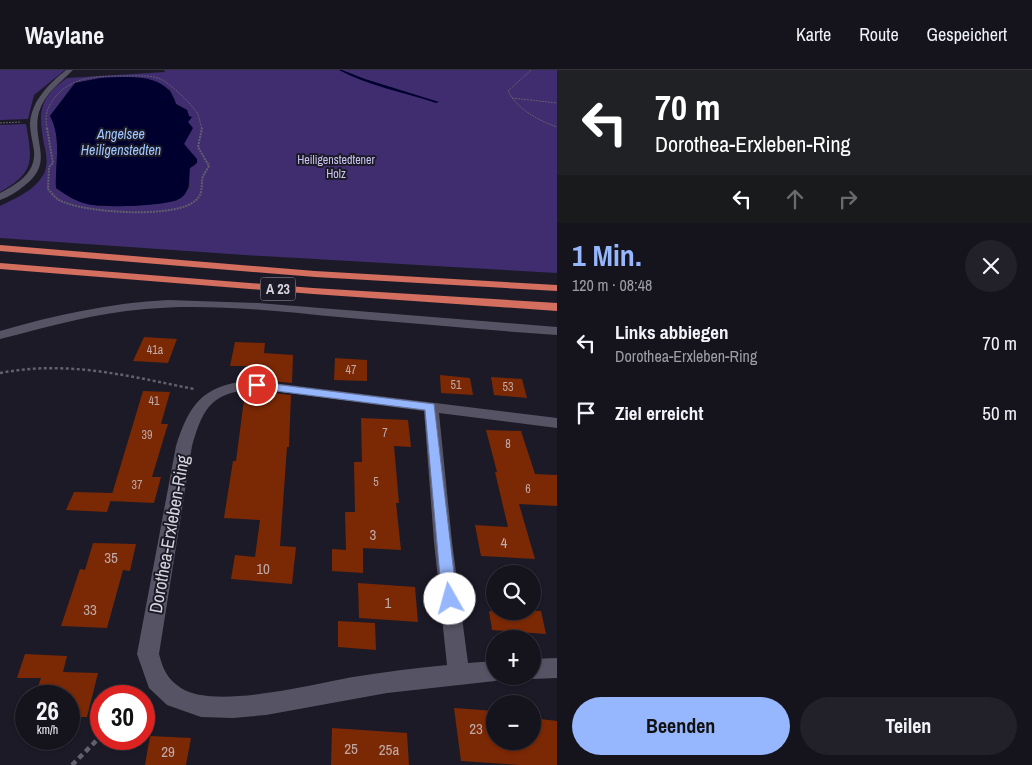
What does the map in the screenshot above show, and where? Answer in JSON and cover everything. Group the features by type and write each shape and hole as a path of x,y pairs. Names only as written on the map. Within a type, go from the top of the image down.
{"highway":[{"name":"A 23","path":"0,248 315,274 557,288"},
{"name":"A 23","path":"0,266 313,291 557,307"}],"street":[{"path":"0,197 33,173 39,159 34,121 38,106 44,94 70,70"},
{"path":"0,335 95,311 128,306 178,303 266,307 557,332"},
{"path":"210,395 235,387 257,385 557,423"},
{"name":"Dorothea-Erxleben-Ring","path":"210,395 197,410 184,446 154,614 148,654 149,664 163,688 192,704 225,708 271,703 384,683 486,673"},
{"path":"430,407 437,458 443,542 459,675"},
{"path":"541,669 557,668"}],"path":[{"path":"531,70 508,91 511,98 542,121 557,127"},
{"path":"102,77 153,77 166,83 197,112 202,129 198,146 209,166 203,177 201,193 192,204 175,209 153,211 111,212 84,208 58,200 48,189 49,167 53,163 45,118 46,111 55,98 71,84 78,80 102,77"},
{"path":"511,98 557,103"},
{"path":"0,373 41,366 66,367 199,390 210,395"},
{"path":"72,765 90,747"}],"green space":[{"path":"0,70 65,70 34,95 28,119 0,120"},
{"name":"Heiligenstedtener Holz","path":"164,70 557,70 557,273 245,255 0,238 0,206 32,188 45,171 46,158 41,114 46,99 51,92 67,78 165,72","holes":["101,78 130,78 170,90 176,104 187,110 190,119 184,144 190,152 195,165 190,168 189,188 176,201 98,206 73,199 56,188 57,142 54,124 50,116 75,83"]},
{"path":"26,124 30,147 29,164 20,178 0,192 0,125"}],"water":[{"name":"Angelsee Heiligenstedten","path":"135,77 156,81 171,94 176,104 187,110 189,116 192,117 188,122 193,128 184,144 197,159 197,163 190,168 187,191 182,197 165,203 151,205 95,205 75,199 56,188 57,142 54,124 50,116 75,83 101,78"}],"building":[{"path":"144,337 177,339 168,363 133,361"},
{"path":"235,342 265,343 264,353 293,355 292,383 246,379 248,366 230,366"},
{"path":"335,358 367,360 367,381 334,380"},
{"path":"440,375 470,378 473,395 441,393"},
{"path":"491,377 522,379 527,398 494,395"},
{"path":"143,391 170,392 161,424 168,424 152,477 161,477 154,503 110,501"},
{"path":"245,392 291,395 289,447 287,447 280,546 296,547 292,584 231,579 235,555 255,557 260,520 224,518 233,461 236,461"},
{"path":"361,418 408,420 411,447 394,446 399,503 396,503 401,550 363,548 363,573 332,571 332,549 346,550 345,512 355,512 354,462 362,462"},
{"path":"486,430 521,431 535,474 557,475 557,506 519,504 535,559 481,556 475,525 508,527"},
{"path":"74,492 113,493 107,512 66,510"},
{"path":"93,543 136,544 130,571 123,570 107,628 61,626 80,569 85,570"},
{"path":"358,583 415,587 418,622 359,618"},
{"path":"541,611 546,634 541,634 541,630 492,630 490,620 541,620"},
{"path":"338,621 375,623 376,650 338,647"},
{"path":"25,654 67,656 63,672 98,673 95,685 90,685 90,705 87,717 80,717 80,685 39,685 41,678 17,678"},
{"path":"454,708 486,710 486,750 541,750 541,719 557,721 557,765 520,765 461,761"},
{"path":"332,728 407,733 409,765 331,765"},
{"path":"155,736 191,738 186,765 145,765 148,750 155,750"}],"waterway":[{"path":"340,70 364,80 437,102"}],"route":[{"path":"257,385 430,407 437,458 443,542 450,599"}]}
